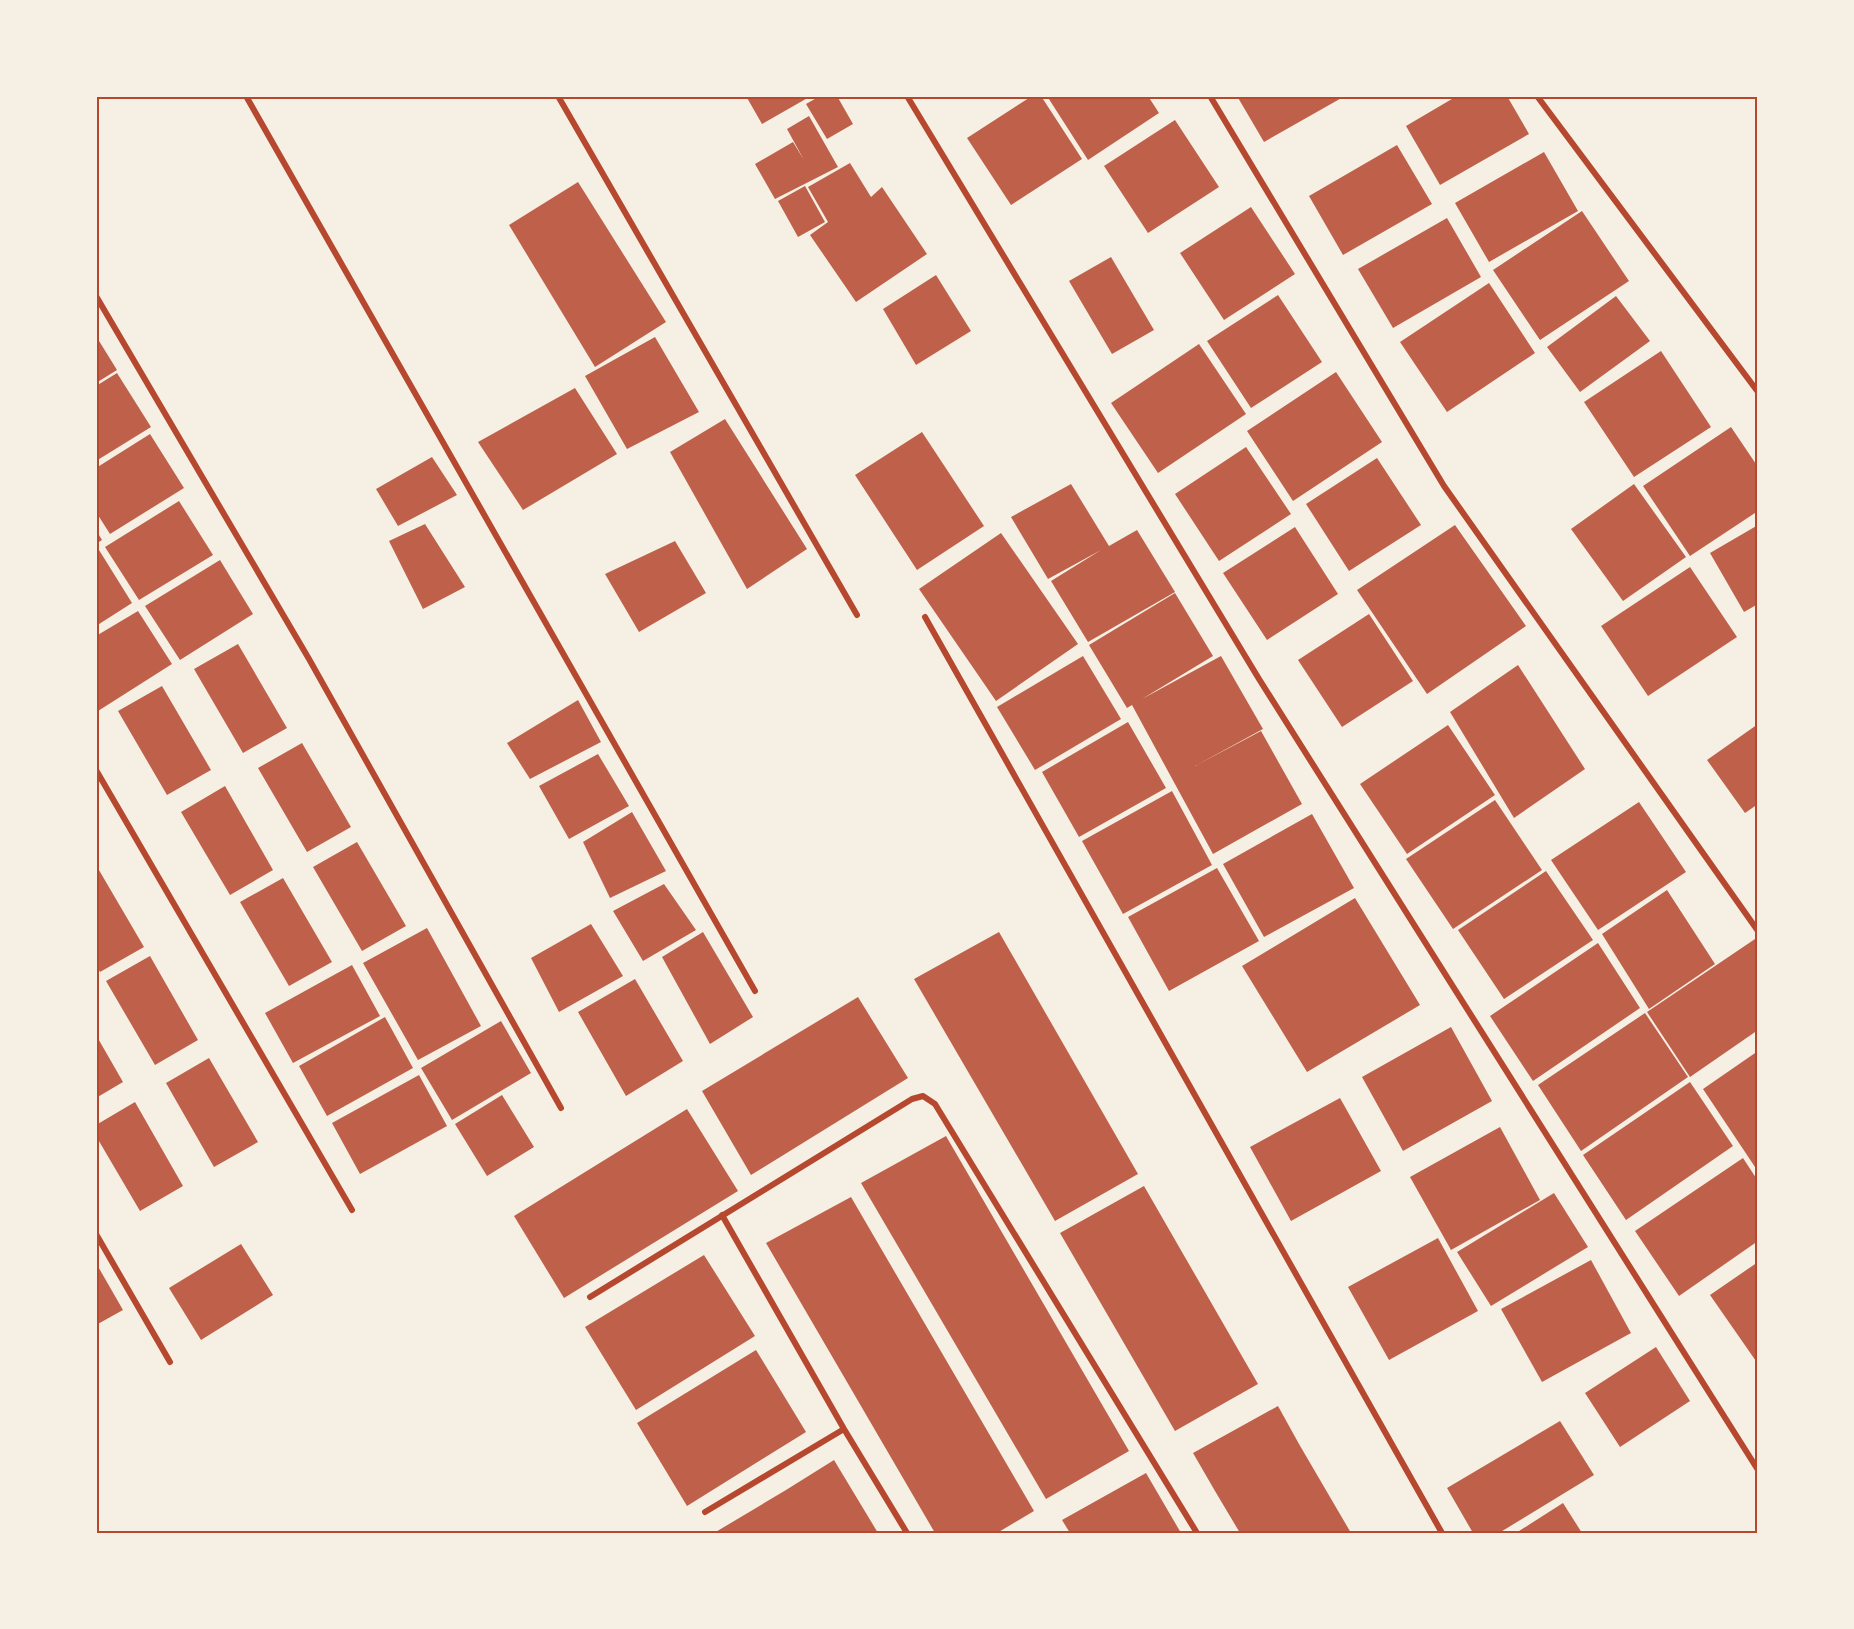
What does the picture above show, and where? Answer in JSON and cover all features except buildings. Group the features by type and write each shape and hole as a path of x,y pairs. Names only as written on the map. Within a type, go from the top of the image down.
{"street":[{"path":"246,96 755,991"},
{"path":"558,96 857,615"},
{"path":"907,96 1259,678 1758,1470"},
{"path":"1210,96 1444,486 1758,931"},
{"path":"1538,96 1758,392"},
{"path":"96,296 309,659 561,1108"},
{"path":"925,617 1442,1533"},
{"path":"96,770 352,1210"},
{"path":"590,1297 912,1099 923,1096 935,1104 1197,1533"},
{"path":"722,1215 906,1533"},
{"path":"96,1234 170,1362"},
{"path":"705,1512 844,1429"}]}
